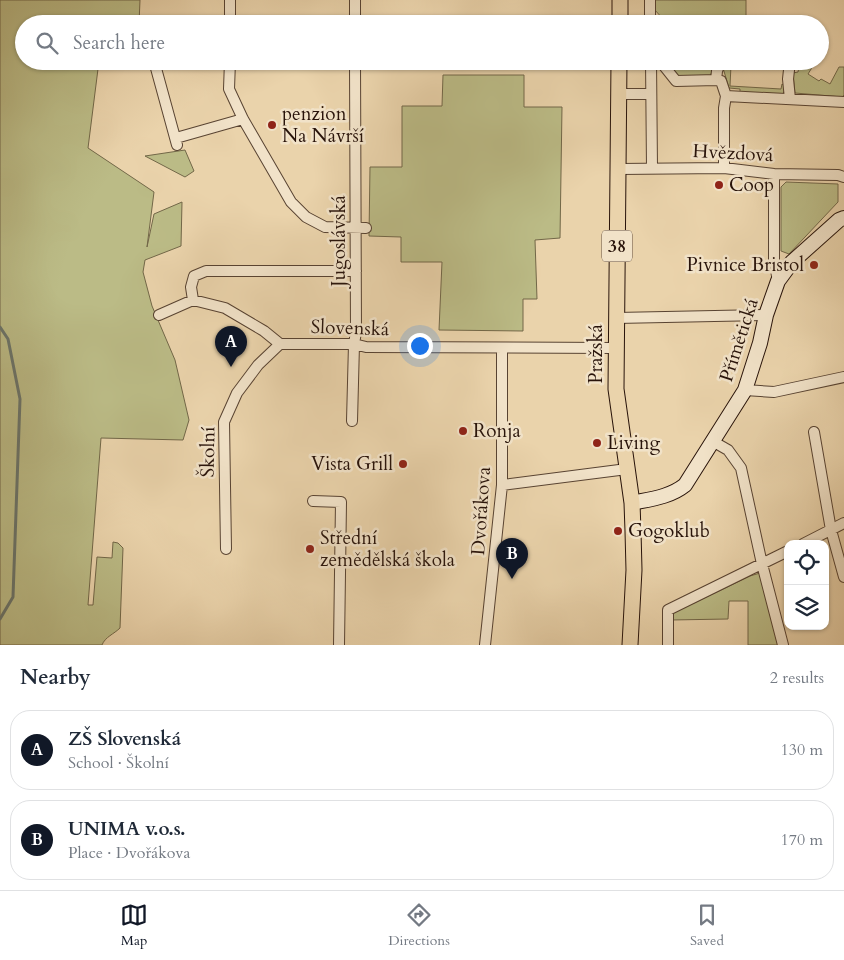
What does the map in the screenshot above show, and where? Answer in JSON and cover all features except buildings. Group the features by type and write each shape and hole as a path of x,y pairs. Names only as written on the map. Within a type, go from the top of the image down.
{"main road":[{"path":"620,0 620,15"},
{"name":"Pražská","path":"619,70 615,348 616,389 632,503 634,570 630,645"},
{"name":"Přímětická","path":"632,503 666,496 685,485 714,442 745,390 760,343 766,315 778,281 792,262 842,216"}],"street":[{"path":"230,0 230,15"},
{"path":"355,0 355,15"},
{"path":"650,0 650,15"},
{"path":"156,70 176,142 243,119"},
{"path":"230,70 229,89 243,119 292,202 306,217 325,227 361,228"},
{"name":"Jugoslávská","path":"352,421 356,332 356,271 361,228 355,70"},
{"path":"651,70 652,168"},
{"path":"667,70 676,81 721,81 726,96 724,108 724,168"},
{"path":"716,80 717,70"},
{"path":"789,70 790,98"},
{"path":"619,94 651,94"},
{"path":"726,96 844,102"},
{"name":"Hvězdová","path":"618,169 724,168 774,174 838,175 844,177"},
{"path":"774,174 774,260 778,281"},
{"path":"192,300 194,276 206,270 356,271"},
{"path":"159,315 192,300 225,308 264,331 280,344"},
{"path":"616,318 766,315"},
{"name":"Slovenská","path":"280,344 354,344 366,347 615,348"},
{"name":"Školní","path":"226,549 224,422 237,393 258,366 280,344"},
{"name":"Dvořákova","path":"485,645 502,485 502,348"},
{"path":"745,390 774,392 844,377"},
{"path":"814,432 831,530 844,578"},
{"path":"714,442 728,450 741,468 762,564 783,645"},
{"path":"502,485 627,469"},
{"path":"313,501 341,502 338,645"},
{"path":"811,540 844,523"},
{"path":"668,643 668,610 784,553"}],"green space":[{"path":"0,0 140,0 139,15 15,15 15,70 98,70 88,148 154,192 147,247 154,214 182,202 181,246 145,260 143,272 152,306 175,360 189,420 183,440 101,438 88,605 93,605 97,557 112,558 113,542 118,543 123,548 120,628 107,638 102,645 0,645"},
{"path":"653,0 746,0 746,15 659,15 653,8"},
{"path":"839,67 844,67 844,95 842,97 795,93 793,73 798,72 798,70 810,70 808,74 819,81 821,79 830,84"},
{"path":"672,70 713,70 710,76 682,78 675,75"},
{"path":"724,70 731,70 730,86 781,89 782,84 785,86 782,94 740,92 740,89 729,88"},
{"path":"443,75 524,75 524,107 562,107 560,238 535,240 537,299 523,299 523,331 439,330 442,262 401,262 401,237 369,236 370,167 402,167 402,106 442,106"},
{"path":"185,150 194,171 185,177 145,156"},
{"path":"786,182 838,184 838,202 789,254 781,251 781,187"},
{"path":"760,573 779,645 748,645 748,601 729,601 728,619 671,620 673,613"}],"waterway":[{"path":"0,327 8,339 20,399 13,597 0,619"}],"place":[{"name":"penzion Na Návrší","path":"272,125"},
{"name":"Coop","path":"719,185"},
{"name":"Pivnice Bristol","path":"814,265"},
{"name":"ZŠ Slovenská","path":"231,367"},
{"name":"Ronja","path":"463,431"},
{"name":"Living","path":"597,443"},
{"name":"Vista Grill","path":"403,464"},
{"name":"Gogoklub","path":"618,531"},
{"name":"Střední zemědělská škola","path":"310,549"},
{"name":"UNIMA v.o.s.","path":"512,579"}]}
